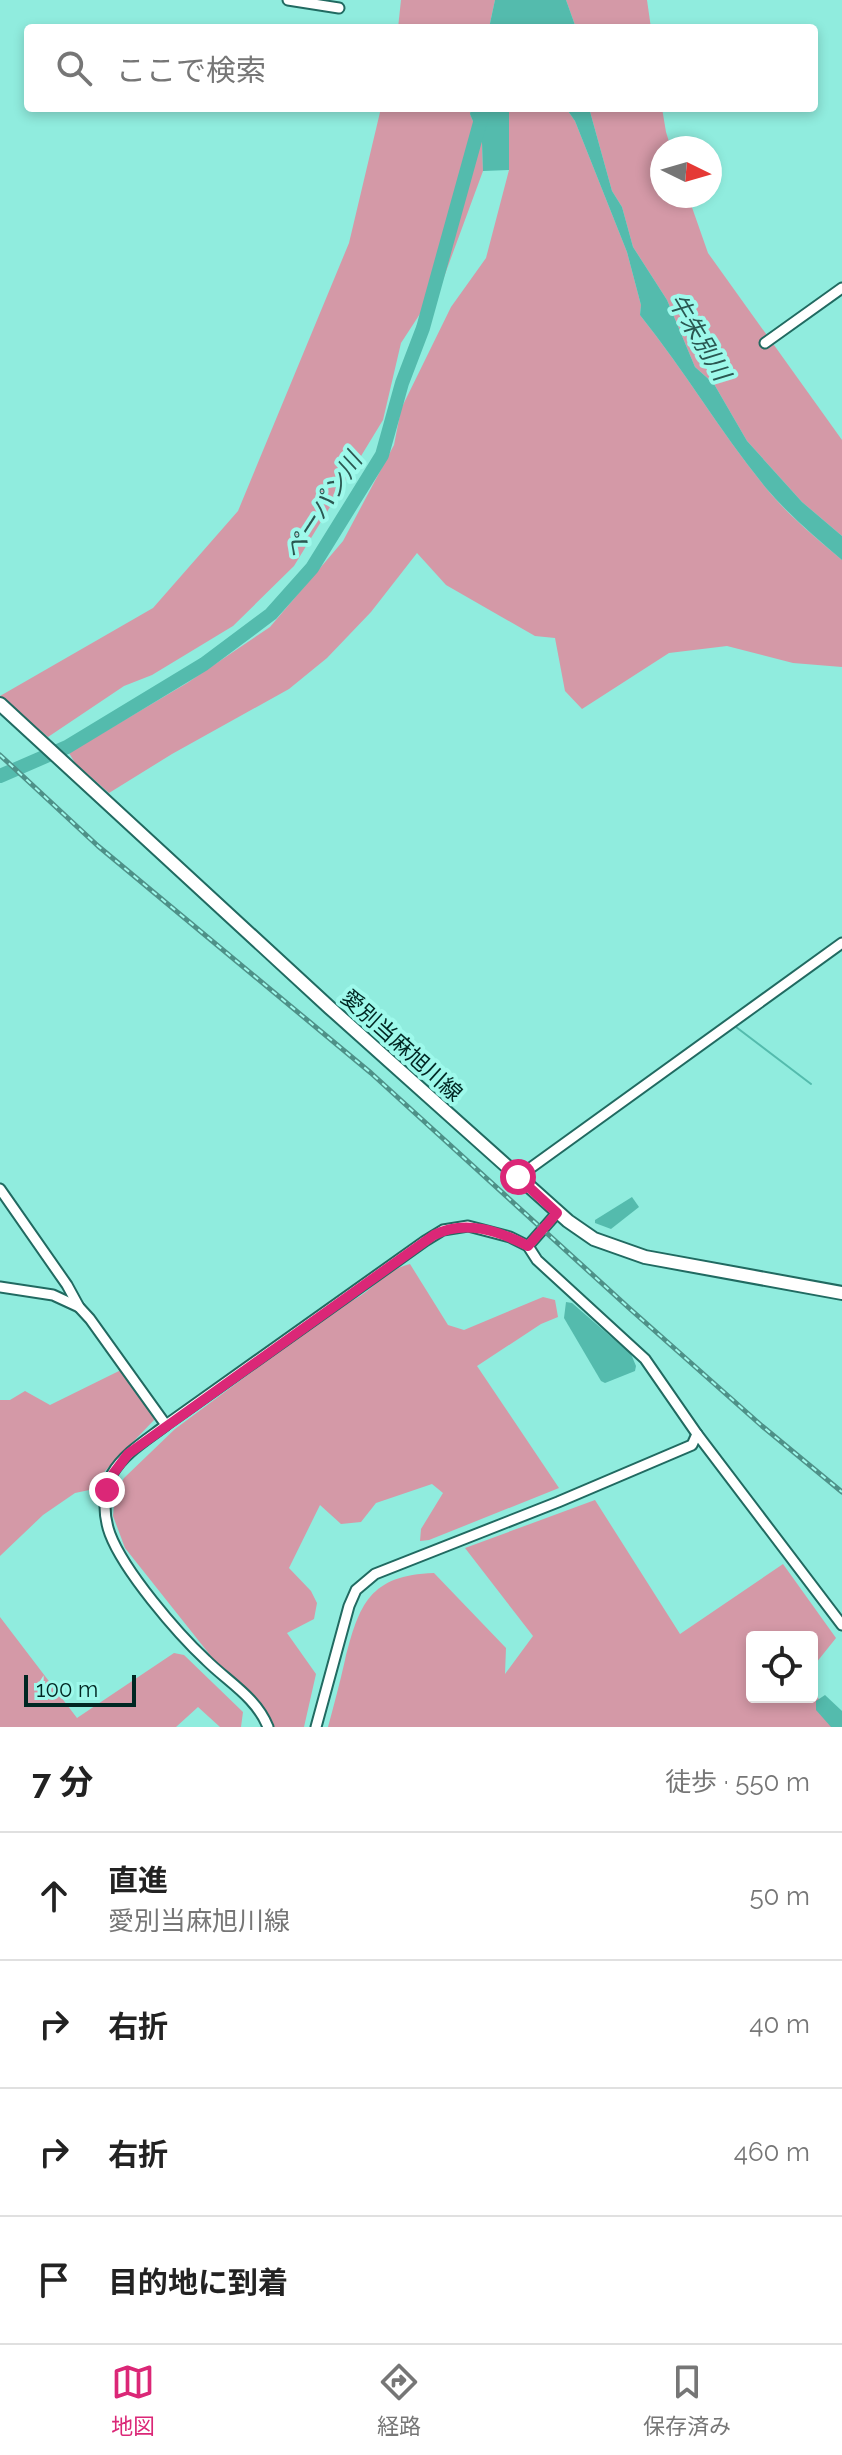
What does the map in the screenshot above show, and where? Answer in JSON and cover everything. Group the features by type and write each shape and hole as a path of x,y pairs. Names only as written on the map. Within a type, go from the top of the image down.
{"main road":[{"name":"愛別当麻旭川線","path":"0,704 557,1213 594,1239 645,1257 842,1293"}],"street":[{"path":"288,0 339,8"},
{"path":"765,343 842,288"},
{"path":"518,1177 842,943"},
{"path":"0,1189 79,1307 166,1425"},
{"path":"528,1246 557,1213"},
{"path":"268,1727 247,1695 181,1635 149,1595 110,1534 105,1502 113,1474 128,1454 166,1425 443,1230 468,1226 510,1237 528,1246 537,1260 645,1359 697,1434 842,1625"},
{"path":"0,1287 53,1295 79,1307"},
{"path":"316,1727 349,1606 356,1590 375,1574 692,1445 697,1434"}],"shaded area":[{"path":"401,0 495,0 490,24 398,24"},
{"path":"495,0 566,0 575,24 490,24"},
{"path":"566,0 647,0 650,24 575,24"},
{"path":"380,112 470,112 482,143 483,171 444,277 401,343 383,420 294,566 233,626 152,675 124,686 48,737 0,696 153,608 238,511 349,243"},
{"path":"509,112 569,112 627,252 641,305 640,315 766,488 793,517 842,560 842,667 793,663 727,646 669,653 582,709 565,691 555,638 535,636 446,585 417,553 371,612 327,658 289,689 109,793 75,763 69,753 187,683 270,627 343,541 394,445 401,409 451,307 486,258 509,170"},
{"path":"509,112 509,170 483,171 482,143 470,114"},
{"name":"牛朱別川","path":"569,112 590,112 612,191 622,207 633,247 667,300 695,367 714,384 747,441 802,502 842,536 842,560 793,517 766,488 640,315 641,305 627,252"},
{"path":"590,112 663,112 667,136 650,136 650,208 692,208 708,253 842,440 842,536 802,502 747,441 714,384 695,367 667,300 633,247 622,207 612,191"},
{"path":"632,1197 639,1207 611,1229 595,1223 595,1220"},
{"path":"410,1264 448,1325 464,1330 543,1297 555,1300 558,1317 541,1324 477,1366 559,1488 420,1541 421,1529 443,1493 432,1484 376,1503 361,1522 341,1524 320,1505 289,1568 311,1591 317,1603 314,1619 287,1633 316,1674 304,1727 273,1727 255,1697 214,1660 125,1548 113,1516 115,1494 124,1478 175,1429 343,1304 361,1296 400,1267"},
{"path":"566,1302 572,1303 631,1354 635,1371 605,1383 601,1381 564,1318"},
{"path":"121,1370 155,1419 105,1471 99,1488 75,1493 43,1515 0,1556 0,1400 10,1400 25,1391 50,1405"},
{"path":"595,1500 680,1634 783,1564 836,1638 818,1660 818,1631 746,1631 746,1703 818,1703 818,1698 836,1727 328,1727 350,1640 362,1608 381,1587 395,1580 434,1573 506,1648 505,1674 533,1636 465,1548"},
{"path":"0,1617 77,1718 174,1653 184,1655 243,1712 241,1727 220,1727 198,1707 176,1727 0,1727"},
{"path":"825,1695 842,1711 842,1727 831,1727 816,1710 818,1700"}],"waterway":[{"name":"ペーパン川","path":"0,776 67,747 204,664 271,614 312,568 382,455 402,383 423,328 483,112"},
{"path":"736,1027 811,1084"}],"railway":[{"path":"0,755 98,846 371,1073 629,1308 842,1492"}],"route":[{"path":"107,1490 113,1474 128,1454 434,1235 456,1226 468,1226 510,1237 528,1246 557,1213 518,1177"}]}
